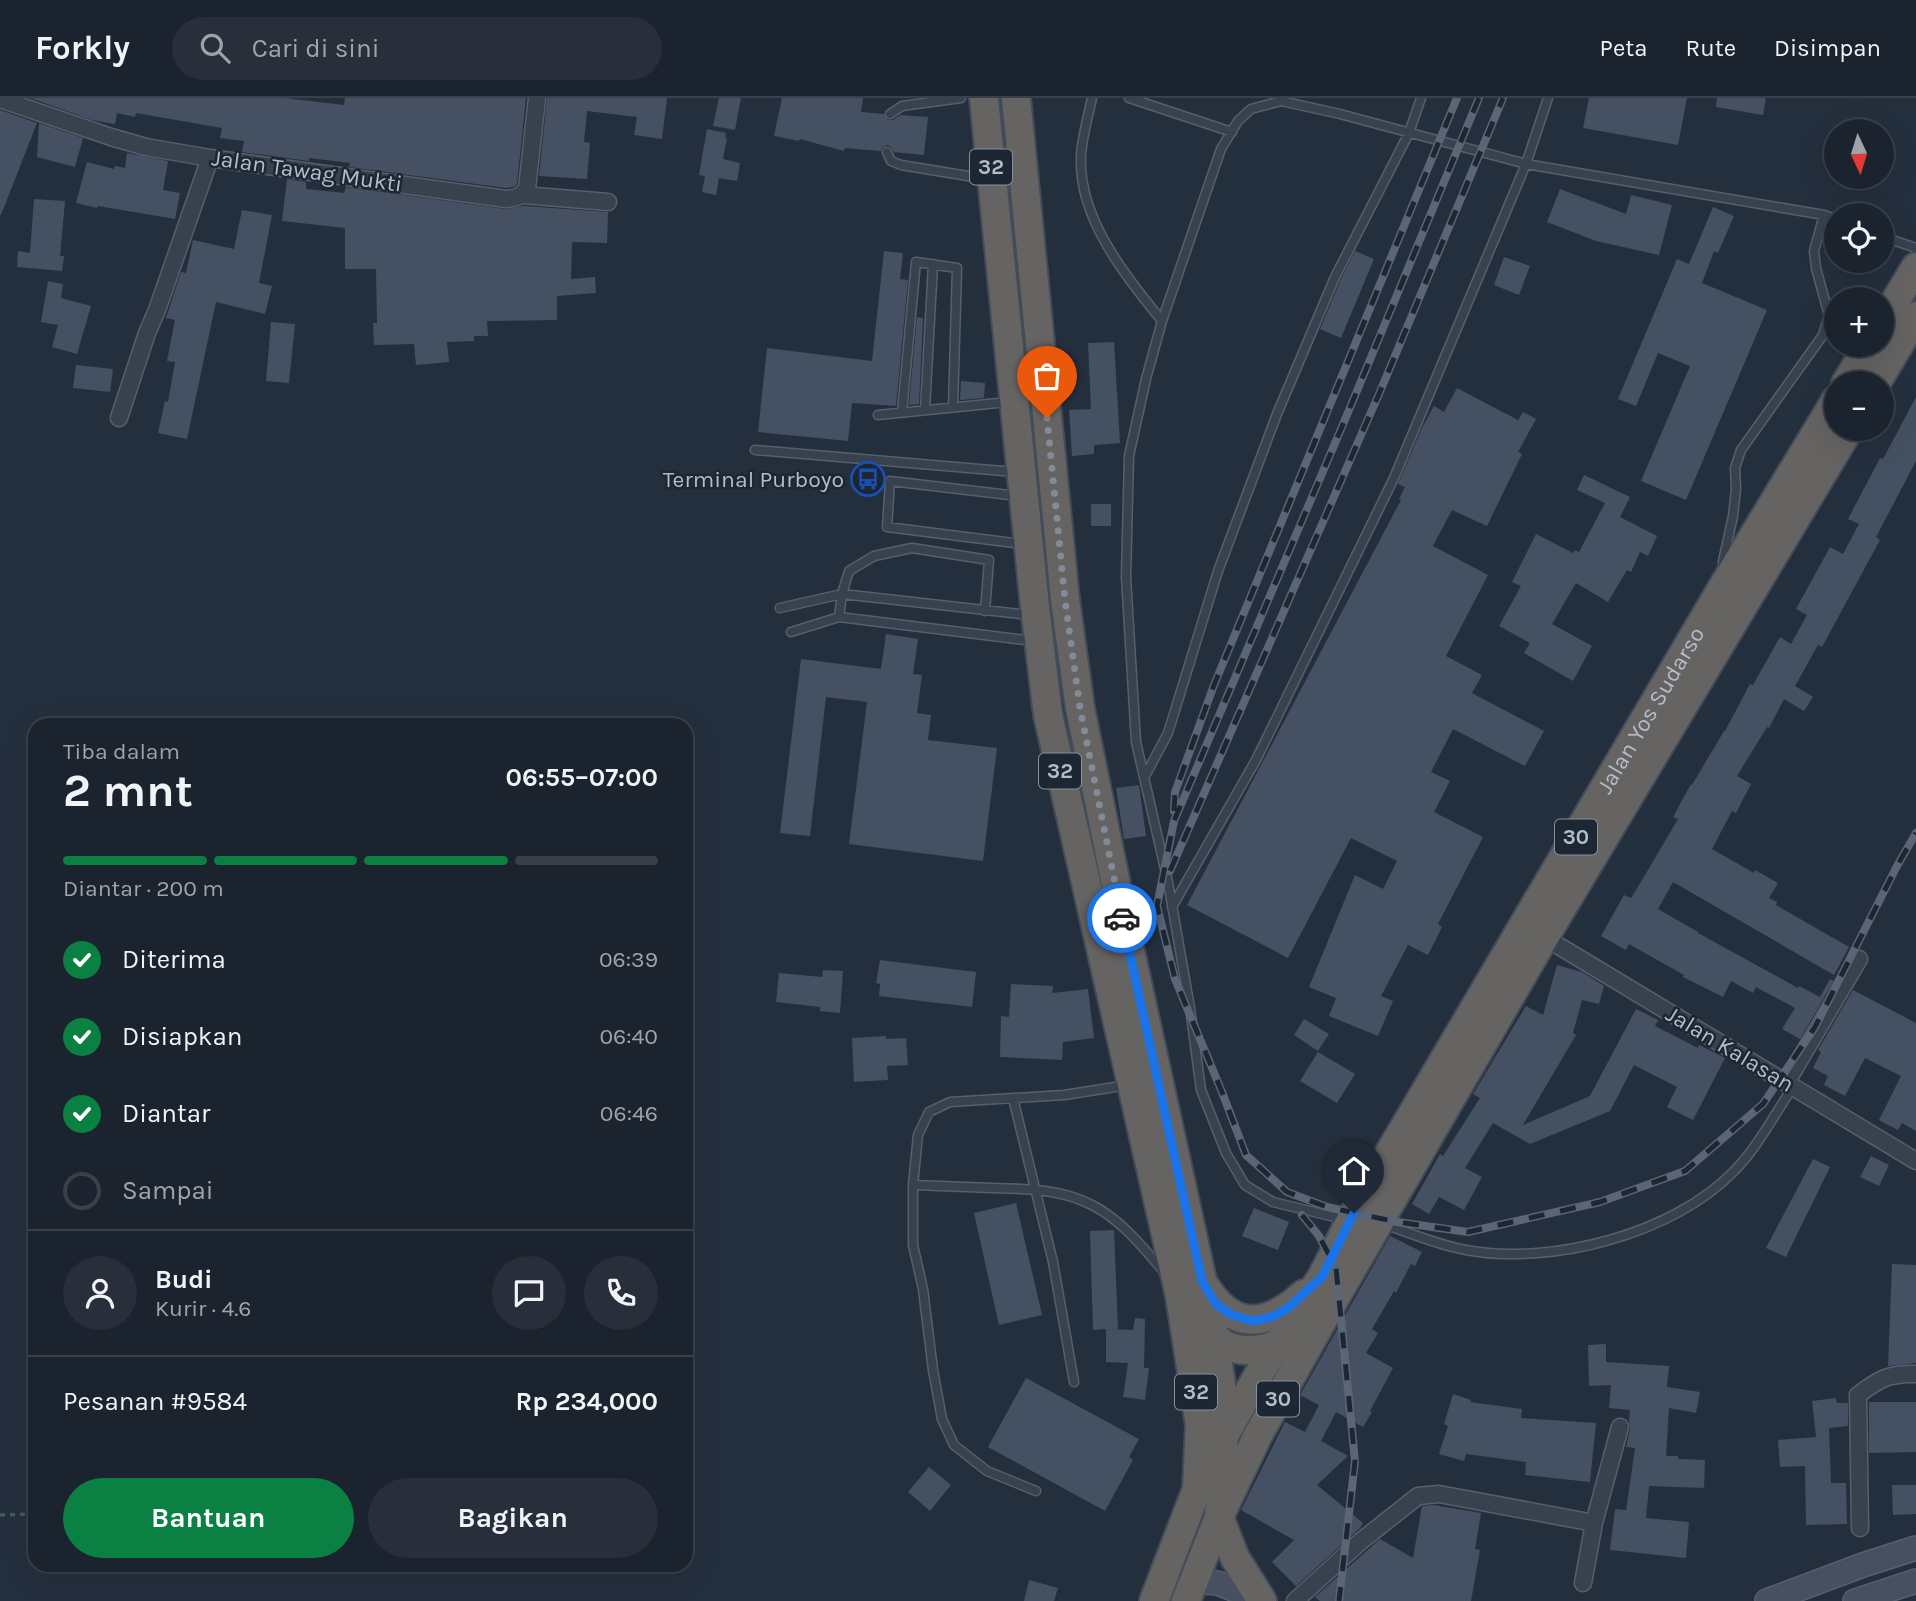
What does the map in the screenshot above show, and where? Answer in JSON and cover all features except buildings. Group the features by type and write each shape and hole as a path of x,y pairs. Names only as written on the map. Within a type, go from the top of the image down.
{"highway":[{"name":"32","path":"984,98 1048,715 1144,1081 1186,1288 1200,1425 1197,1489 1154,1601"},
{"name":"32","path":"1016,98 1065,600 1080,708 1123,919 1144,1081"},
{"path":"1894,303 1916,267"},
{"path":"1883,371 1916,316"},
{"name":"Jalan Yos Sudarso","path":"1534,932 1724,585 1824,420"},
{"name":"Jalan Yos Sudarso","path":"1332,1281 1364,1221 1534,932 1841,441"},
{"path":"1022,472 1049,443"},
{"name":"30","path":"1186,1288 1232,1315 1253,1321 1272,1317 1332,1281"},
{"name":"30","path":"1186,1288 1214,1335 1224,1344 1244,1350 1277,1345 1298,1330 1332,1281"},
{"name":"30","path":"1219,1517 1332,1281"},
{"name":"32","path":"1189,1593 1219,1517 1224,1408 1214,1335"},
{"name":"30","path":"1197,1489 1224,1435 1277,1345"},
{"path":"1219,1517 1236,1558 1260,1601"}],"main road":[{"path":"1767,1601 1916,1548"},
{"path":"1855,1601 1916,1581"},
{"path":"1154,1601 1174,1590 1189,1593 1216,1583 1260,1601"}],"street":[{"path":"523,195 528,182 537,98"},
{"name":"Jalan Tawag Mukti","path":"0,99 146,147 210,158 506,199 523,195 608,202"},
{"path":"119,418 210,158"},
{"name":"Jalan Kalasan","path":"1534,932 1916,1161"},
{"path":"1789,1085 1858,959"},
{"path":"1860,1528 1858,1395 1874,1383 1896,1373 1916,1374"},
{"path":"1583,1583 1594,1523 1620,1427"},
{"path":"1295,1601 1361,1541 1418,1496 1439,1494 1594,1523"}],"lane":[{"path":"890,114 902,106 961,98"},
{"path":"1092,98 1081,157 1084,193 1090,214 1129,280 1162,321"},
{"path":"1129,98 1232,132"},
{"path":"1144,778 1168,733 1218,571 1276,414 1335,276 1409,133 1422,98"},
{"path":"1172,908 1256,760 1394,478 1526,164 1548,98"},
{"path":"1724,585 1723,561 1733,516 1735,468 1741,450 1823,335 1829,316 1814,251 1824,215 1526,164 1278,100 1251,109 1238,121 1221,149 1162,321 1146,379 1129,456 1126,577 1136,742 1172,908 1201,1090 1226,1153 1245,1185 1273,1202 1364,1221 1463,1250 1490,1254 1550,1252 1583,1247 1656,1223 1714,1191 1737,1169 1789,1085"},
{"path":"887,152 891,161 901,165 993,180"},
{"path":"1894,240 1916,248"},
{"path":"902,412 916,262 957,268 953,407"},
{"path":"925,410 933,264"},
{"path":"878,415 1015,401"},
{"path":"755,450 1022,472"},
{"path":"1022,472 890,481 887,527 1029,545"},
{"path":"839,617 849,571 874,555 912,548 989,560 985,611"},
{"path":"780,608 842,594 985,611 1038,629"},
{"path":"791,632 839,617 1038,629"},
{"path":"1036,1491 987,1471 954,1445 942,1419 923,1289 913,1245 913,1185 918,1136 929,1112 950,1102 1064,1095 1144,1081"},
{"path":"1013,1098 1054,1262 1074,1382"},
{"path":"913,1185 1035,1189 1067,1194 1094,1206 1112,1218 1186,1288"}],"path":[{"path":"0,1515 28,1514"}],"railway":[{"path":"1174,811 1175,792 1214,685 1457,98"},
{"path":"1479,98 1174,821 1157,906 1175,979 1246,1155 1287,1192 1327,1207 1397,1222 1468,1232 1600,1202 1685,1171 1763,1104 1815,1027 1916,833"},
{"path":"1170,871 1379,394 1503,98"},
{"path":"1302,1215 1319,1236 1336,1268 1355,1461 1339,1601"}],"way so far":[{"path":"1047,418 1065,600 1080,708 1122,918"}],"place":[{"name":"Terminal Purboyo","path":"868,479"}],"route":[{"path":"1122,918 1202,1281 1216,1304 1232,1315 1253,1321 1272,1317 1288,1308 1322,1277 1354,1213"}]}
